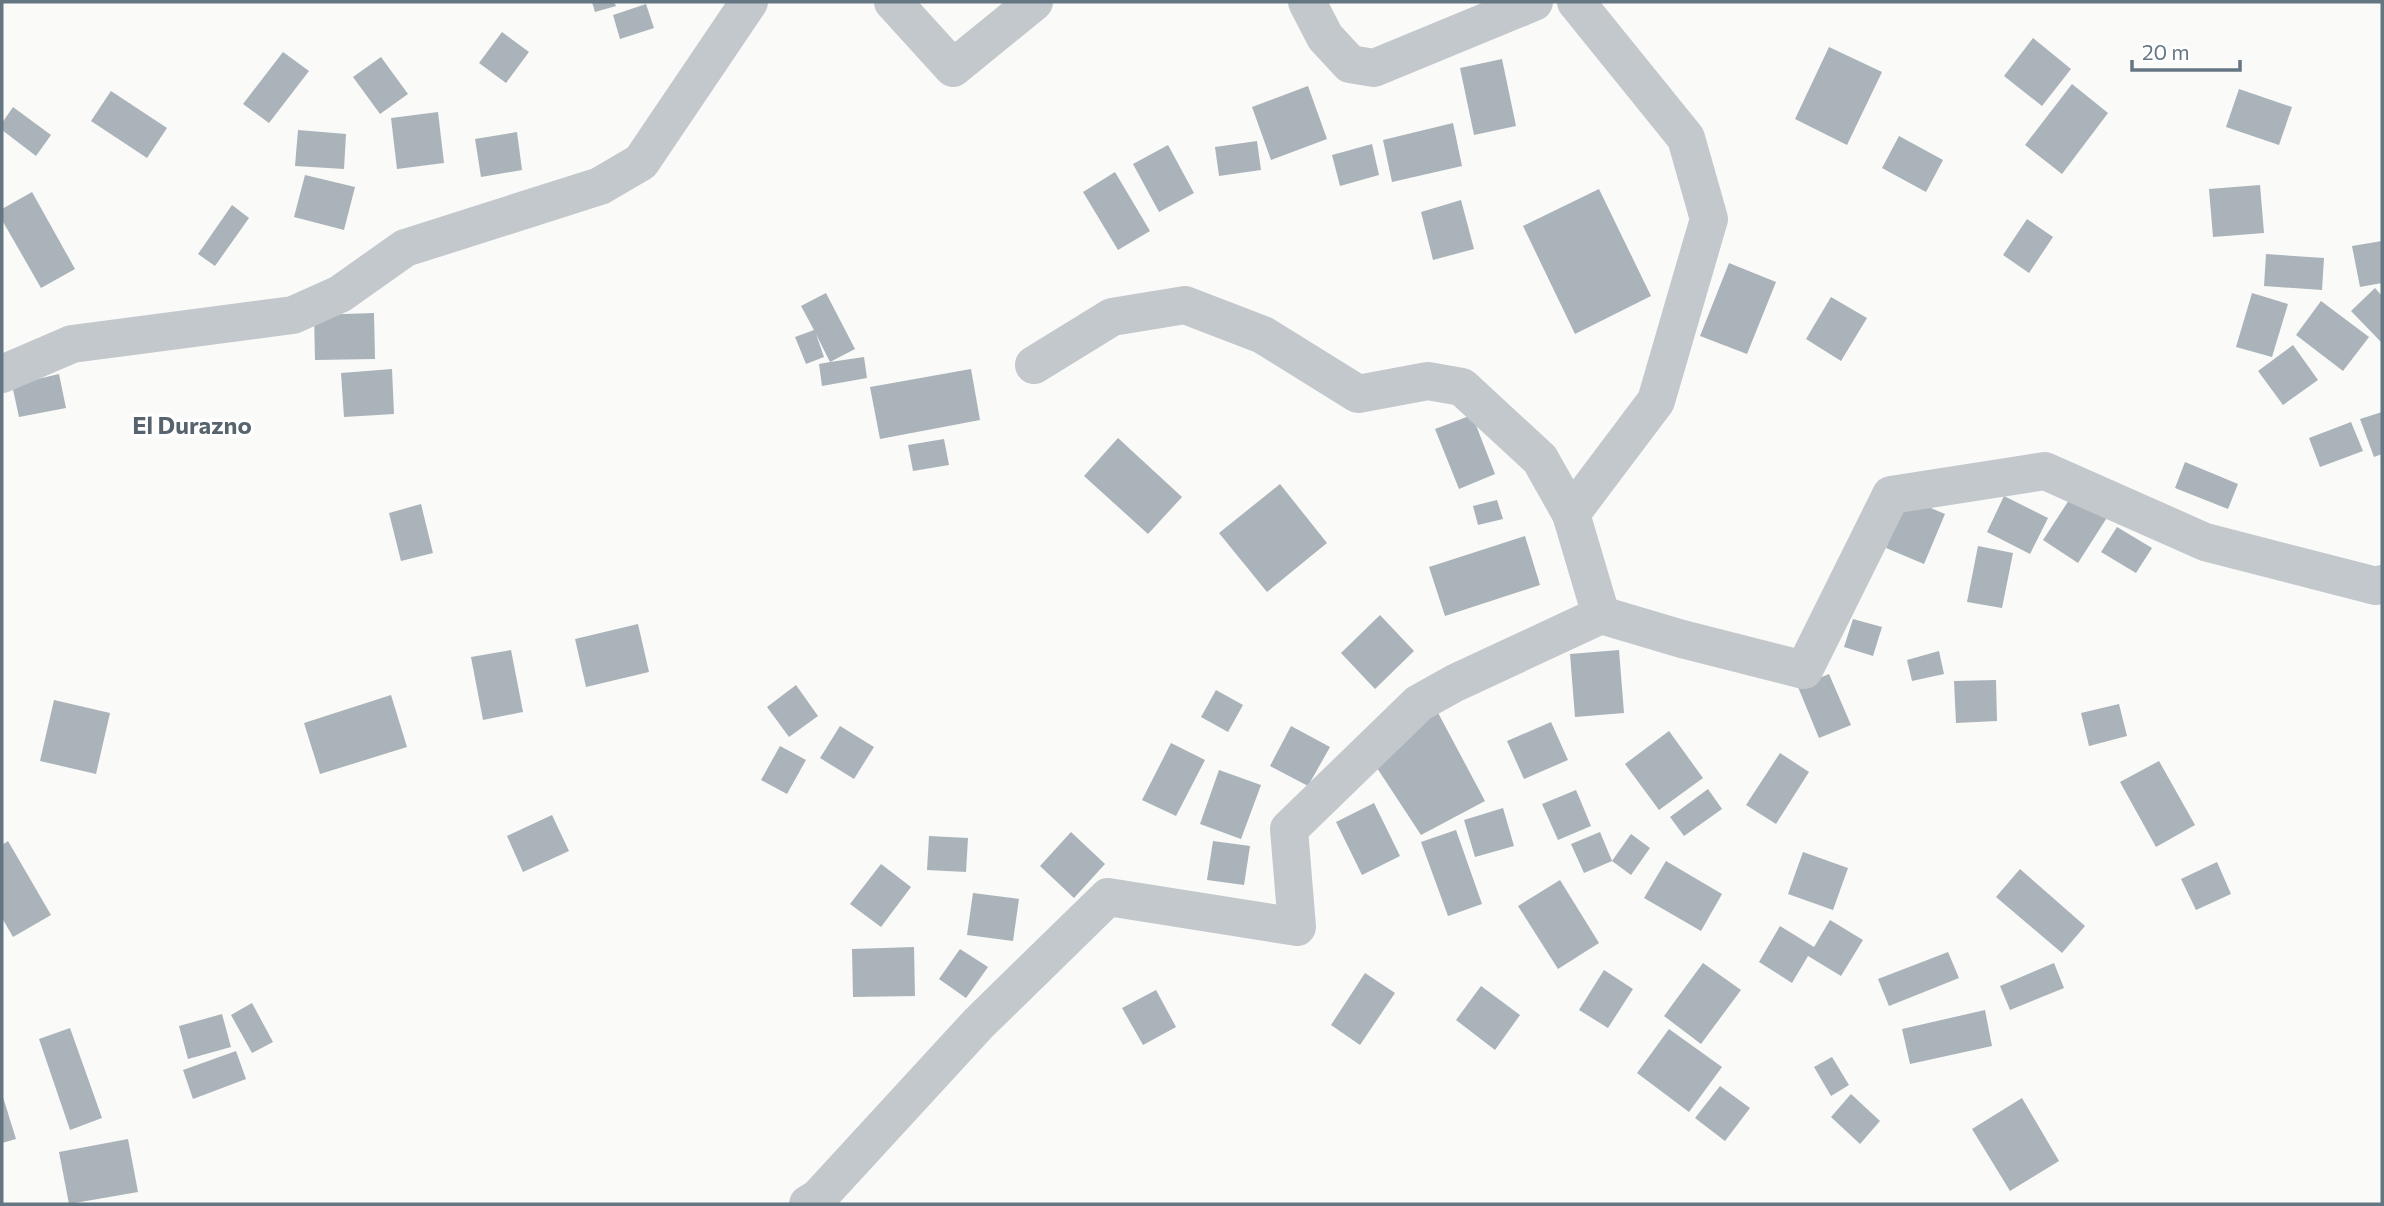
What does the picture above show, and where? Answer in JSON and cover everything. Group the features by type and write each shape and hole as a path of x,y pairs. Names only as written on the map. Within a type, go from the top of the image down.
{"street":[{"path":"2,374 72,344 293,315 340,294 405,248 600,186 641,162 749,2"},
{"path":"893,2 953,68 1034,2"},
{"path":"1307,2 1325,37 1350,64 1374,68 1534,2"},
{"path":"1571,514 1656,401 1709,219 1686,138 1576,2"},
{"path":"1034,365 1112,317 1185,305 1263,335 1358,394 1428,381 1462,387 1540,459 1571,514 1601,615"},
{"path":"808,1204 818,1198 979,1023 1108,897 1297,928 1289,829 1419,703 1455,683 1601,615 1804,670 1891,495 2045,471 2205,542 2376,586 2382,584"}],"building":[{"path":"592,2 614,2 616,6 595,12"},
{"path":"646,4 654,28 620,39 613,15"},
{"path":"502,32 529,52 506,83 479,63"},
{"path":"2033,38 2071,69 2042,106 2004,76"},
{"path":"1829,47 1882,72 1847,145 1795,119"},
{"path":"283,52 309,71 269,123 243,104"},
{"path":"381,57 408,94 380,114 353,77"},
{"path":"1502,59 1516,126 1474,135 1460,68"},
{"path":"2072,84 2108,113 2062,174 2025,145"},
{"path":"1308,86 1327,139 1271,160 1252,107"},
{"path":"2239,89 2292,107 2279,145 2226,127"},
{"path":"111,91 167,128 147,158 91,121"},
{"path":"13,107 51,135 36,156 2,130 2,123"},
{"path":"438,112 444,163 397,169 391,118"},
{"path":"1453,123 1462,166 1392,182 1383,140"},
{"path":"298,130 346,134 344,169 295,166"},
{"path":"517,132 522,170 481,177 475,139"},
{"path":"1899,136 1943,160 1926,192 1882,168"},
{"path":"1257,141 1261,170 1219,176 1215,147"},
{"path":"1372,144 1379,175 1340,186 1332,155"},
{"path":"1168,145 1194,193 1159,212 1133,164"},
{"path":"1115,172 1150,231 1118,250 1083,192"},
{"path":"305,175 355,187 344,230 294,217"},
{"path":"2260,185 2264,233 2213,237 2209,189"},
{"path":"1599,189 1651,296 1575,334 1523,226"},
{"path":"32,192 75,269 41,288 2,220 2,209"},
{"path":"1461,200 1474,249 1433,260 1421,212"},
{"path":"232,205 249,218 215,266 198,254"},
{"path":"2027,219 2053,237 2029,273 2003,255"},
{"path":"2382,241 2382,283 2360,287 2352,246"},
{"path":"2266,254 2324,258 2322,290 2264,286"},
{"path":"1729,263 1776,282 1747,354 1700,336"},
{"path":"2375,288 2382,296 2382,343 2351,311"},
{"path":"826,293 855,349 830,362 816,334 824,357 806,364 795,337 814,330 801,306"},
{"path":"2252,293 2288,304 2272,357 2236,347"},
{"path":"1831,297 1867,318 1841,361 1806,339"},
{"path":"2321,301 2369,337 2343,371 2296,335"},
{"path":"374,313 375,359 315,360 314,315"},
{"path":"2293,345 2318,380 2283,405 2258,371"},
{"path":"864,357 867,378 822,386 819,364"},
{"path":"392,369 394,414 344,417 341,373"},
{"path":"971,369 980,420 880,439 870,387"},
{"path":"59,374 66,408 19,417 12,385"},
{"path":"2382,412 2382,454 2374,457 2360,419"},
{"path":"1472,415 1495,474 1459,489 1435,429"},
{"path":"2351,422 2363,451 2320,467 2309,438"},
{"path":"1118,438 1182,497 1148,534 1084,476"},
{"path":"944,439 949,465 913,471 908,445"},
{"path":"2185,462 2238,484 2228,509 2175,488"},
{"path":"1280,484 1327,543 1267,592 1219,533"},
{"path":"2073,494 2108,516 2078,563 2043,540"},
{"path":"2004,496 2048,518 2030,554 1987,532"},
{"path":"1907,498 1945,514 1924,564 1886,548"},
{"path":"1497,500 1503,519 1478,525 1473,506"},
{"path":"421,504 433,553 401,561 389,513"},
{"path":"2117,527 2152,548 2136,573 2101,552"},
{"path":"1525,536 1540,585 1445,616 1429,567"},
{"path":"1978,546 2013,553 2002,608 1967,602"},
{"path":"1380,615 1414,651 1375,689 1341,653"},
{"path":"1853,619 1882,627 1873,656 1844,647"},
{"path":"638,624 649,672 586,687 575,639"},
{"path":"511,650 523,712 483,720 471,657"},
{"path":"1619,650 1624,713 1575,717 1570,654"},
{"path":"1939,651 1944,674 1912,681 1907,660"},
{"path":"1829,674 1851,725 1819,738 1798,687"},
{"path":"1996,680 1997,721 1956,723 1954,681"},
{"path":"796,685 818,716 789,737 767,707"},
{"path":"1216,690 1243,705 1228,732 1201,717"},
{"path":"391,695 407,747 320,774 304,723"},
{"path":"54,700 110,713 96,774 40,761"},
{"path":"2119,704 2127,736 2089,746 2081,713"},
{"path":"1436,709 1485,801 1421,835 1377,768"},
{"path":"1551,722 1568,760 1524,779 1507,741"},
{"path":"840,726 874,747 854,779 820,758"},
{"path":"1291,726 1330,747 1308,786 1270,766"},
{"path":"1669,731 1703,778 1659,810 1625,764"},
{"path":"1171,743 1205,760 1176,816 1142,800"},
{"path":"780,746 806,760 787,794 761,780"},
{"path":"1780,753 1809,772 1776,824 1746,805"},
{"path":"2159,761 2195,825 2156,847 2120,782"},
{"path":"1219,770 1261,785 1241,839 1200,824"},
{"path":"1708,789 1722,809 1684,836 1670,817"},
{"path":"1576,790 1591,826 1558,840 1542,804"},
{"path":"1374,803 1400,856 1362,875 1336,822"},
{"path":"1503,808 1514,846 1475,857 1464,820"},
{"path":"552,815 569,851 523,872 507,836"},
{"path":"1456,830 1482,904 1448,916 1421,842"},
{"path":"1071,832 1105,864 1074,898 1040,866"},
{"path":"1600,832 1612,861 1584,873 1571,844"},
{"path":"1631,834 1650,848 1631,875 1612,861"},
{"path":"929,836 968,838 966,872 927,870"},
{"path":"8,841 51,915 13,937 2,918 2,845"},
{"path":"1213,841 1250,846 1244,885 1207,880"},
{"path":"1803,852 1848,868 1833,910 1788,894"},
{"path":"1666,861 1722,894 1701,931 1644,898"},
{"path":"2217,862 2231,894 2196,910 2181,879"},
{"path":"881,864 911,887 881,927 850,904"},
{"path":"2020,869 2085,926 2062,953 1996,897"},
{"path":"1560,880 1599,943 1558,969 1518,906"},
{"path":"973,893 1019,899 1013,941 967,935"},
{"path":"1830,920 1863,940 1841,976 1808,956 1792,983 1759,962 1780,926 1814,947"},
{"path":"914,947 915,996 853,997 852,949"},
{"path":"960,949 988,967 966,998 939,979"},
{"path":"1948,952 1959,978 1889,1006 1878,979"},
{"path":"1703,963 1741,990 1701,1044 1664,1016"},
{"path":"2054,963 2064,988 2010,1010 2000,986"},
{"path":"1604,970 1633,989 1608,1028 1579,1010"},
{"path":"1365,973 1395,993 1360,1045 1331,1025"},
{"path":"1481,986 1520,1015 1495,1050 1456,1020"},
{"path":"1156,990 1176,1027 1143,1045 1122,1008"},
{"path":"252,1003 273,1042 252,1053 231,1015"},
{"path":"1985,1010 1992,1046 1910,1064 1902,1029"},
{"path":"222,1014 231,1047 188,1059 179,1026"},
{"path":"70,1028 102,1118 70,1130 39,1039"},
{"path":"1669,1029 1722,1067 1689,1112 1637,1073"},
{"path":"236,1051 246,1079 193,1099 183,1070"},
{"path":"1832,1057 1849,1085 1831,1096 1814,1067"},
{"path":"1720,1086 1750,1108 1725,1141 1695,1118"},
{"path":"2,1094 16,1139 2,1143"},
{"path":"1851,1094 1880,1121 1860,1144 1831,1117"},
{"path":"2022,1098 2059,1161 2010,1191 1972,1129"},
{"path":"128,1139 138,1192 69,1204 59,1152"}],"district":[{"name":"El Durazno","path":"192,424"}]}
